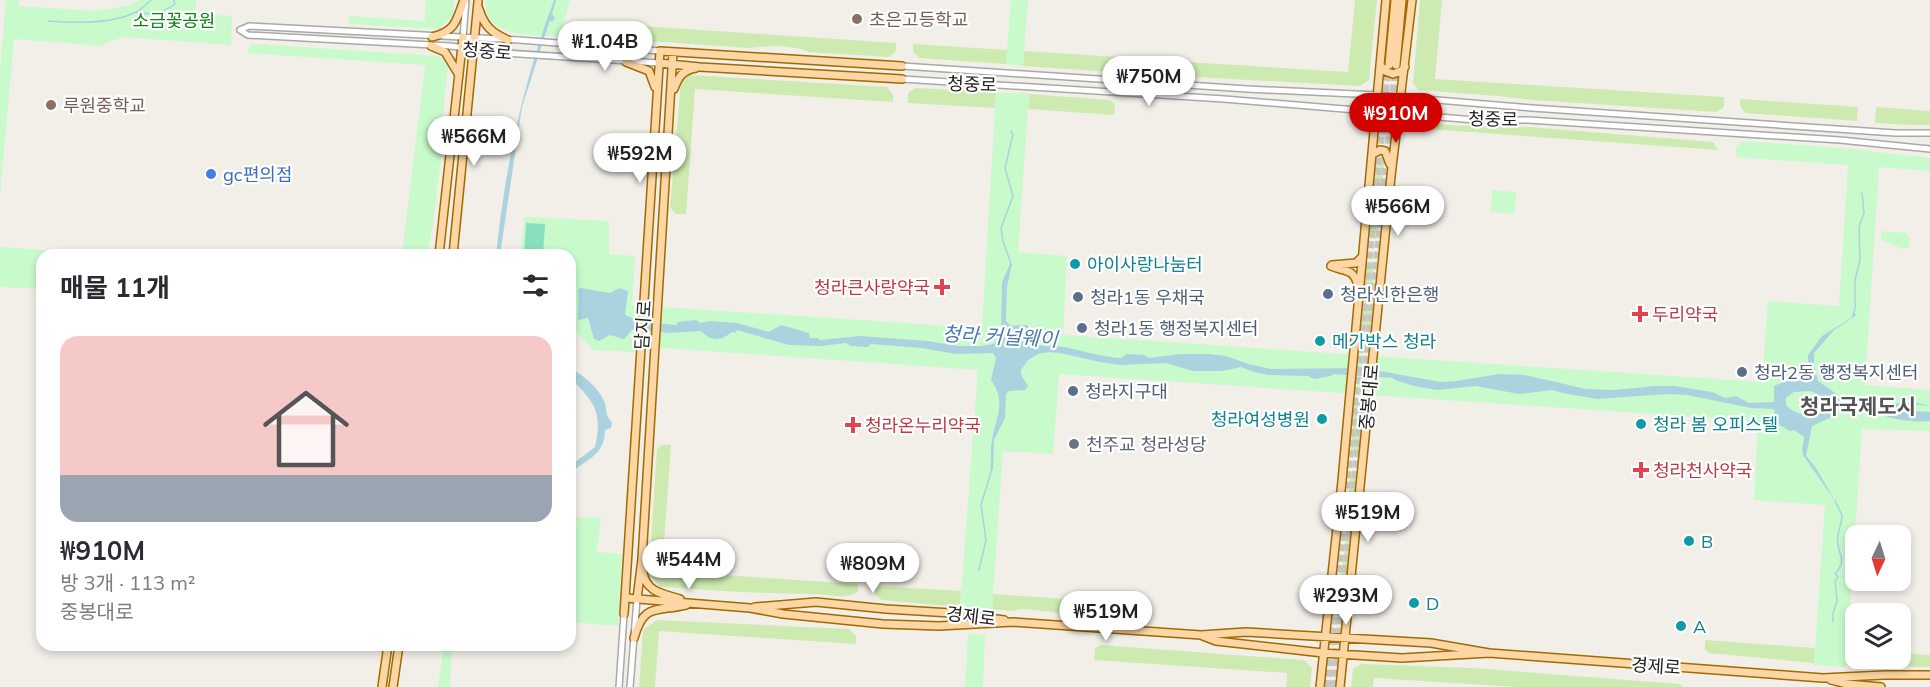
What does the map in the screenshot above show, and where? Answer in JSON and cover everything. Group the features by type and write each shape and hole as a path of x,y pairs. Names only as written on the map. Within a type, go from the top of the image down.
{"main road":[{"path":"432,37 444,34 452,28 465,0"},
{"name":"중봉대로","path":"1320,687 1350,396 1386,0"},
{"path":"1395,0 1392,65 1402,0"},
{"name":"중봉대로","path":"1340,687 1391,176 1412,0"},
{"path":"454,249 478,1"},
{"path":"478,1 486,26 508,40"},
{"path":"440,249 463,37"},
{"path":"431,46 445,52 459,75"},
{"name":"청중로","path":"660,51 902,66"},
{"name":"담지로","path":"624,614 660,51"},
{"path":"638,599 674,52"},
{"path":"626,62 649,71 657,94"},
{"name":"청중로","path":"659,63 902,79"},
{"path":"1380,65 1385,71 1393,74 1401,71 1405,66"},
{"path":"670,97 683,72 700,67"},
{"path":"1372,154 1385,150 1390,162 1391,176"},
{"path":"1359,288 1354,274 1331,266 1356,263 1362,255"},
{"path":"642,559 644,578 652,590 698,603"},
{"path":"1331,587 1333,592 1340,597 1344,596 1350,588"},
{"name":"경제로","path":"626,598 750,608 783,614 883,624 939,626 1013,622"},
{"name":"경제로","path":"750,608 816,602 951,613 1013,622 1201,635 1246,632 1431,643 1489,653 1822,678 1930,675"},
{"path":"634,638 640,620 645,614 698,603"},
{"name":"경제로","path":"1201,635 1216,641 1343,655 1402,658 1489,653"},
{"path":"382,687 387,651"},
{"path":"393,687 398,651"},
{"name":"경제로","path":"1822,678 1847,684 1881,687"}],"street":[{"path":"463,37 465,0"},
{"name":"청중로","path":"659,63 248,35 240,30 249,26 519,40 660,51"},
{"name":"청중로","path":"902,66 1247,89 1377,94 1542,109 1895,133 1930,133"},
{"name":"청중로","path":"902,79 1111,91 1485,121 1537,121 1840,140 1930,149"},
{"path":"630,687 638,599"},
{"path":"619,687 624,614"}],"green space":[{"name":"소금꽃공원","path":"6,0 19,0 19,6 96,11 126,6 140,0 196,0 195,14 232,16 231,45 124,37 102,46 14,39 0,196 0,69"},
{"path":"426,0 454,0 453,16 439,29 349,24 349,16 425,21"},
{"path":"486,0 570,0 560,36 524,34 501,28 492,22 487,13"},
{"path":"1011,0 1028,0 1023,66 1006,64"},
{"path":"1355,0 1377,0 1369,80 1360,86 1139,74 1136,71 1137,59 1348,72"},
{"path":"1420,0 1442,0 1435,79 1724,97 1724,107 1716,112 1418,90 1413,83"},
{"path":"583,22 896,43 896,51 889,57 809,52 787,47 748,48 577,36"},
{"path":"253,44 439,56 448,65 440,144 441,159 428,249 403,249 425,65 248,53 249,47"},
{"path":"913,44 1007,50 1006,64 919,58 913,52"},
{"path":"1024,51 1119,57 1119,65 1112,72 1023,66"},
{"path":"690,75 887,87 893,95 893,102 695,89 686,214 675,214 670,207 681,81"},
{"path":"916,88 996,92 995,108 908,103 908,93"},
{"path":"996,92 1029,94 1018,252 1067,256 1063,335 1762,382 1768,301 1839,306 1848,165 1736,157 1736,147 1743,141 1853,149 1930,158 1930,171 1879,167 1865,385 1930,390 1930,431 1862,429 1856,525 1845,525 1845,591 1851,591 1850,603 1845,603 1845,667 1814,665 1825,505 1754,500 1758,421 1059,374 1053,454 1003,451 992,609 960,607 978,370 636,346 635,352 593,350 576,332 576,249 521,249 525,217 609,221 609,254 635,256 632,305 982,328"},
{"path":"1029,94 1109,100 1115,104 1114,115 1028,109"},
{"path":"1740,99 1858,107 1857,121 1745,113 1740,106"},
{"path":"1876,107 1930,111 1930,125 1875,123"},
{"path":"1415,123 1530,127 1713,142 1718,150 1414,128"},
{"path":"1381,156 1384,163 1376,239 1368,238 1376,160"},
{"path":"1492,190 1516,192 1514,214 1491,212"},
{"path":"526,223 545,224 543,249 524,249"},
{"path":"1881,231 1906,233 1910,238 1909,247 1903,249 1881,240"},
{"path":"0,247 36,249 36,289 0,287"},
{"path":"1365,263 1374,263 1372,319 1367,354 1364,351 1359,354"},
{"path":"1354,396 1359,401 1364,396 1360,450 1351,450"},
{"path":"661,445 671,445 662,571 858,584 858,592 842,596 660,587 649,574 657,449"},
{"path":"1350,476 1358,476 1346,590 1343,592 1340,590"},
{"path":"577,517 601,518 597,552 622,554 618,626 576,622"},
{"path":"875,586 961,591 960,607 881,600 875,594"},
{"path":"993,594 1081,600 1081,608 1071,614 1024,609 1009,611 992,609"},
{"path":"657,620 849,629 856,636 856,644 659,631 655,687 639,687 643,630"},
{"path":"968,634 985,635 983,687 965,687"},
{"path":"1705,640 1815,648 1814,663 1709,653 1705,649"},
{"path":"1101,645 1304,660 1312,668 1310,687 1286,687 1287,673 1094,660 1095,648"},
{"path":"443,651 452,651 450,687 438,687"},
{"path":"1911,654 1930,655 1930,667 1911,667"},
{"path":"1361,664 1473,668 1679,684 1683,687 1517,687 1374,678 1373,687 1351,687 1353,669"}],"water":[{"path":"554,0 556,0 552,14 555,18 552,22 550,20 522,107 501,249 497,249 510,158 524,94"},
{"name":"청라 커널웨이","path":"1012,264 1007,287 1006,321 1011,326 1027,325 1031,330 1031,342 1039,345 1064,347 1122,358 1126,354 1144,355 1149,358 1180,354 1208,354 1226,356 1271,369 1363,368 1441,382 1500,374 1525,375 1586,389 1614,390 1675,386 1712,392 1725,398 1736,396 1749,403 1774,402 1774,386 1808,372 1808,355 1822,336 1851,318 1854,313 1857,315 1834,330 1814,353 1818,381 1838,395 1838,398 1855,397 1882,405 1912,402 1930,406 1916,405 1915,411 1930,412 1930,421 1896,419 1848,406 1834,410 1834,416 1812,426 1806,456 1816,468 1835,501 1803,455 1804,437 1776,423 1774,409 1751,408 1687,395 1667,394 1597,399 1552,390 1519,394 1476,386 1437,390 1414,386 1393,378 1333,374 1314,379 1308,376 1269,375 1241,367 1222,371 1193,371 1166,363 1120,365 1049,352 1038,354 1028,360 1021,370 1021,375 1028,386 1025,390 1009,391 1006,394 1005,418 994,440 993,469 990,469 991,443 999,409 996,388 991,380 996,358 993,353 956,354 921,348 871,344 868,347 851,346 846,343 821,346 789,345 737,330 735,333 713,339 701,331 668,333 635,329 624,339 610,335 599,341 594,339 588,318 578,320 578,290 580,288 610,293 619,288 628,291 625,315 643,322 676,325 678,322 696,320 700,323 710,321 737,323 769,332 781,325 809,333 810,338 820,340 860,336 928,341 958,346 982,346 997,341 1001,329 1002,282","holes":["1794,392 1812,392 1822,401 1823,407 1819,411 1804,414 1795,412 1786,405 1786,398"]},
{"path":"576,372 598,391 612,422 611,428 605,430 602,445 598,451 576,469 576,461 595,447 597,434 597,415 576,384"}],"waterway":[{"path":"48,21 81,22 116,19 138,11 151,0"},
{"path":"137,12 147,14 162,11 175,4 174,0"},
{"path":"1011,131 1013,134 1005,168 1013,196 1001,228 1011,264"},
{"path":"1853,315 1855,280 1860,260 1859,227 1864,213 1862,193"},
{"path":"979,570 986,540 981,505 992,469"},
{"path":"1833,622 1837,601 1835,581 1838,577 1835,573 1841,564 1837,540 1842,515 1835,501"}],"tunnel":[{"path":"1334,687 1396,65"},
{"path":"1327,687 1388,67"}],"place":[{"name":"초은고등학교","path":"857,19"},
{"name":"루원중학교","path":"51,105"},
{"name":"gc편의점","path":"211,174"},
{"name":"아이사랑나눔터","path":"1075,264"},
{"name":"청라큰사랑약국","path":"942,287"},
{"name":"청라신한은행","path":"1328,294"},
{"name":"청라1동 우채국","path":"1078,297"},
{"name":"두리약국","path":"1640,314"},
{"name":"청라1동 행정복지센터","path":"1082,328"},
{"name":"메가박스 청라","path":"1320,341"},
{"name":"청라2동 행정복지센터","path":"1742,372"},
{"name":"청라지구대","path":"1073,391"},
{"name":"청라여성병원","path":"1322,419"},
{"name":"청라 봄 오피스텔","path":"1641,424"},
{"name":"청라온누리약국","path":"853,425"},
{"name":"천주교 청라성당","path":"1074,444"},
{"name":"청라천사약국","path":"1641,470"},
{"name":"B","path":"1689,541"},
{"name":"D","path":"1414,603"},
{"name":"A","path":"1681,626"}],"district":[{"name":"청라국제도시","path":"1858,406"}]}
